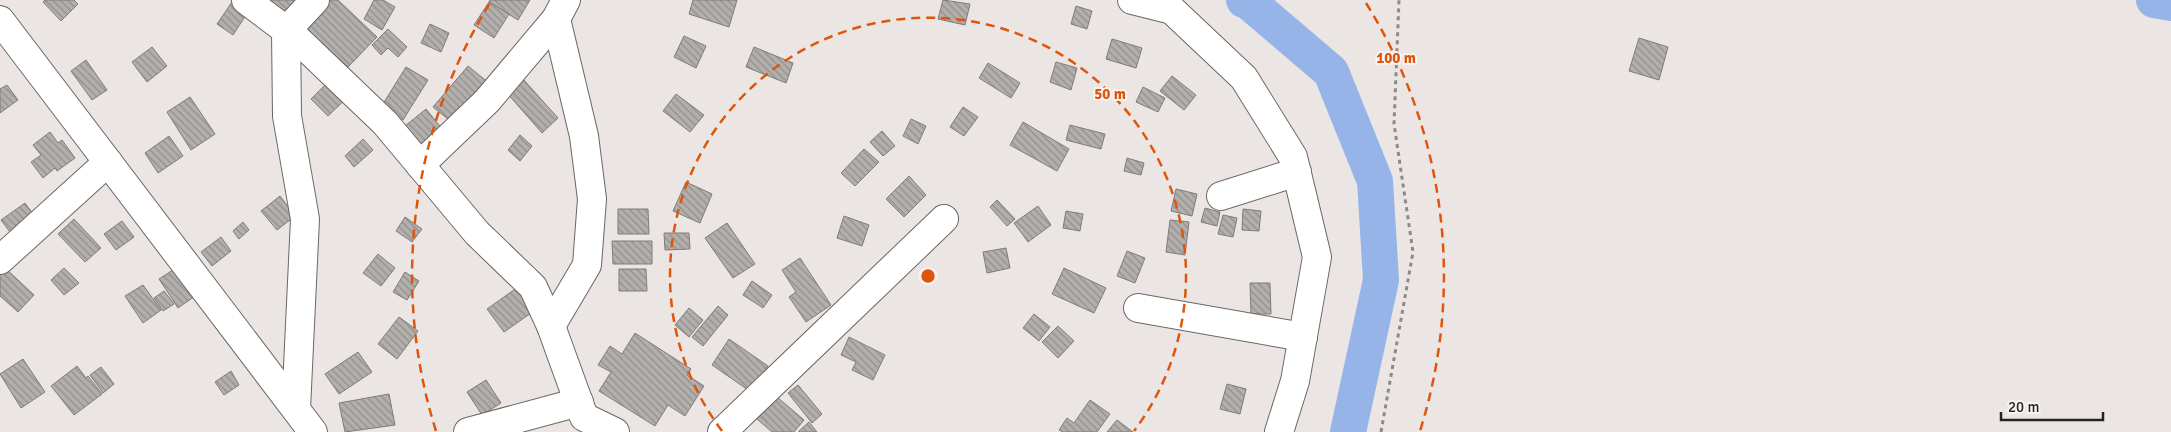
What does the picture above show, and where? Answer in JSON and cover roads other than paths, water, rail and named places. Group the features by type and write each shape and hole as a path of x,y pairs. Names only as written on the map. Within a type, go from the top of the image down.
{"street":[{"path":"246,0 286,32 385,123 477,233 533,287 551,326 584,417 615,432"},
{"path":"296,409 305,219 287,116 286,32 315,0"},
{"path":"1132,0 1172,10 1244,78 1293,157 1318,257 1295,381 1279,432"},
{"path":"420,165 487,102 561,10"},
{"path":"551,326 587,265 592,198 584,136 561,10"},
{"path":"0,20 313,432"},
{"path":"0,260 108,162"},
{"path":"1221,196 1297,172"},
{"path":"722,432 944,219"},
{"path":"1138,308 1303,337"},
{"path":"468,432 579,402"}],"waterway":[{"path":"1244,0 1249,2 1331,72 1375,181 1381,280 1348,432"},
{"path":"2154,0 2171,3"}]}
